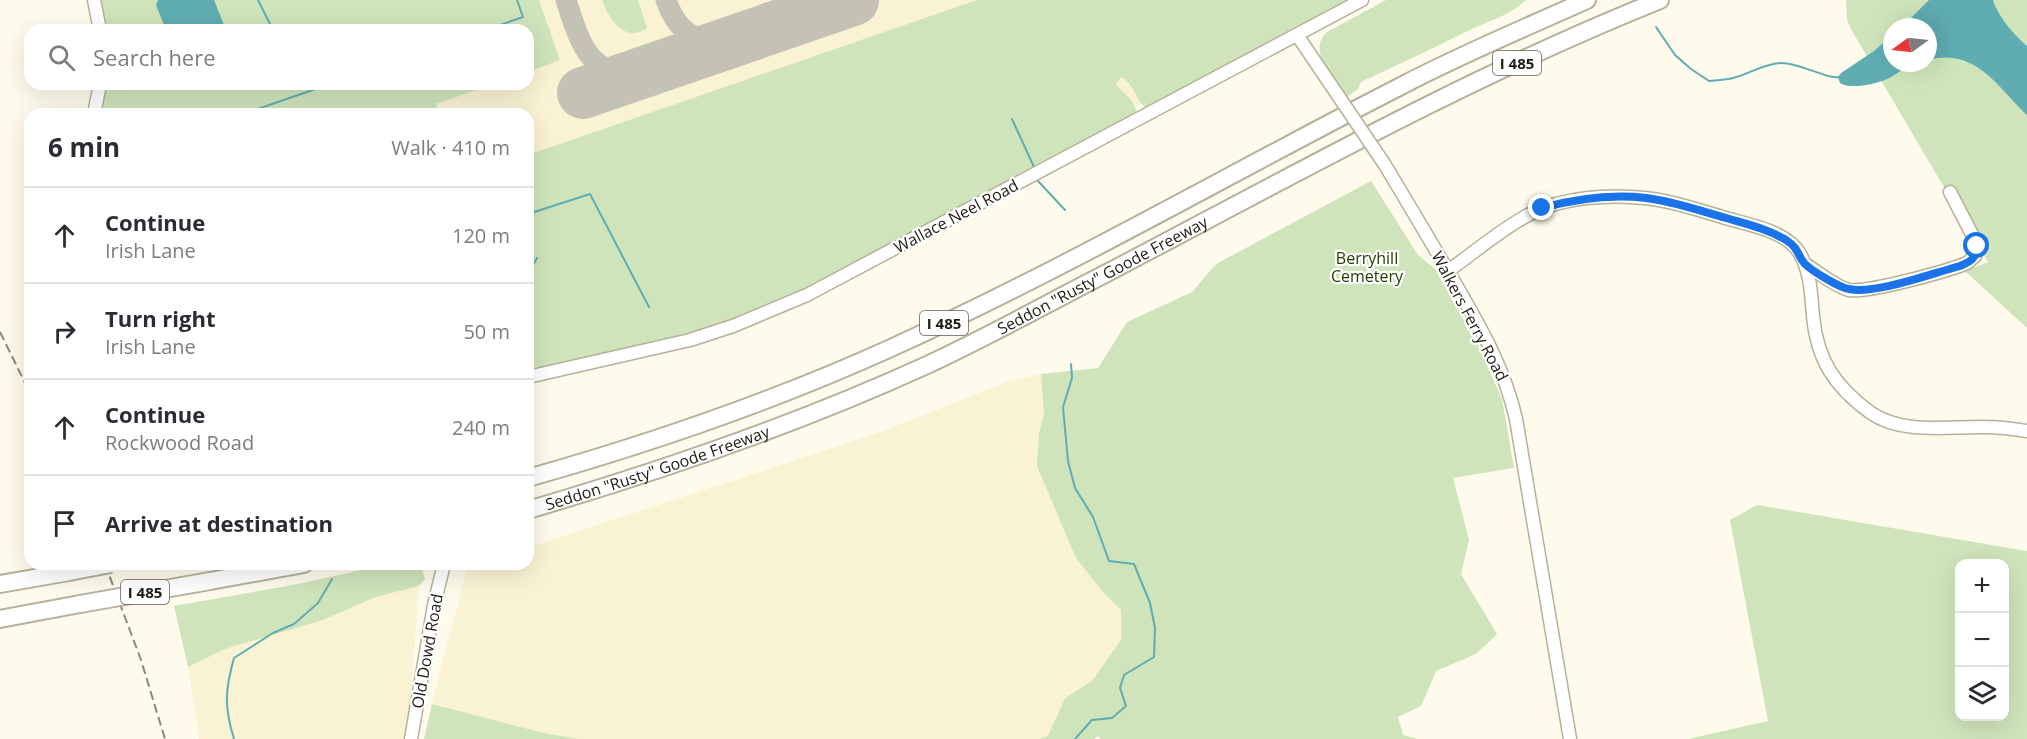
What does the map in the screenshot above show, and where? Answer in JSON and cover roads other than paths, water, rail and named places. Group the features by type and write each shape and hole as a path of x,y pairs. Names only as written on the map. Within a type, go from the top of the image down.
{"highway":[{"name":"Seddon \"Rusty\" Goode Freeway","path":"534,476 688,429 889,349 1030,282 1404,84 1587,0"},
{"name":"Seddon \"Rusty\" Goode Freeway","path":"534,508 698,456 796,420 930,364 1136,258 1359,139 1507,68 1660,0"},
{"name":"I 485","path":"0,584 80,570"},
{"name":"I 485","path":"0,619 271,570"}],"street":[{"path":"94,0 99,24"},
{"name":"Wallace Neel Road","path":"534,376 690,340 784,306 1362,0"},
{"name":"Walkers Ferry Road","path":"1297,35 1385,165 1448,271 1492,351 1510,392 1570,739"},
{"path":"95,108 99,90"},
{"path":"1805,264 1843,288 1860,290 1967,263 1975,256 1977,244 1950,192"},
{"path":"1448,271 1513,225 1542,208 1580,200 1619,197 1663,201 1766,231 1792,244 1805,264 1820,354 1831,375 1871,412 1888,421 1906,425 1987,427 2027,431"},
{"name":"Old Dowd Road","path":"411,739 434,605 443,570"}],"water":[{"path":"158,0 214,0 224,24 164,24 156,5"},
{"path":"1929,0 1993,0 2007,25 2027,46 2027,115 1985,72 1960,59 1937,59 1937,18 1911,18"},
{"path":"1883,43 1883,72 1898,72 1886,80 1872,84 1851,86 1840,83 1838,77 1841,73"}],"waterway":[{"path":"258,0 270,24"},
{"path":"503,24 523,17 517,0"},
{"path":"1656,27 1675,55 1709,81 1733,78 1769,65 1782,63 1841,77"},
{"path":"260,108 313,90"},
{"path":"1012,119 1034,167"},
{"path":"1038,181 1065,210"},
{"path":"534,212 590,194 649,307"},
{"path":"534,263 537,258"},
{"path":"1071,364 1072,378 1063,407 1068,461 1075,488 1093,517 1109,561 1134,564 1150,603 1155,628 1154,657 1124,675 1120,688 1126,706 1112,718 1092,720 1075,739"},
{"path":"234,739 227,698 234,658 273,633 294,624 318,603 332,579"}],"railway":[{"path":"0,332 24,381"},
{"path":"107,570 141,660 165,739"}],"park label":[{"name":"Berryhill Cemetery","path":"1367,267"}]}
